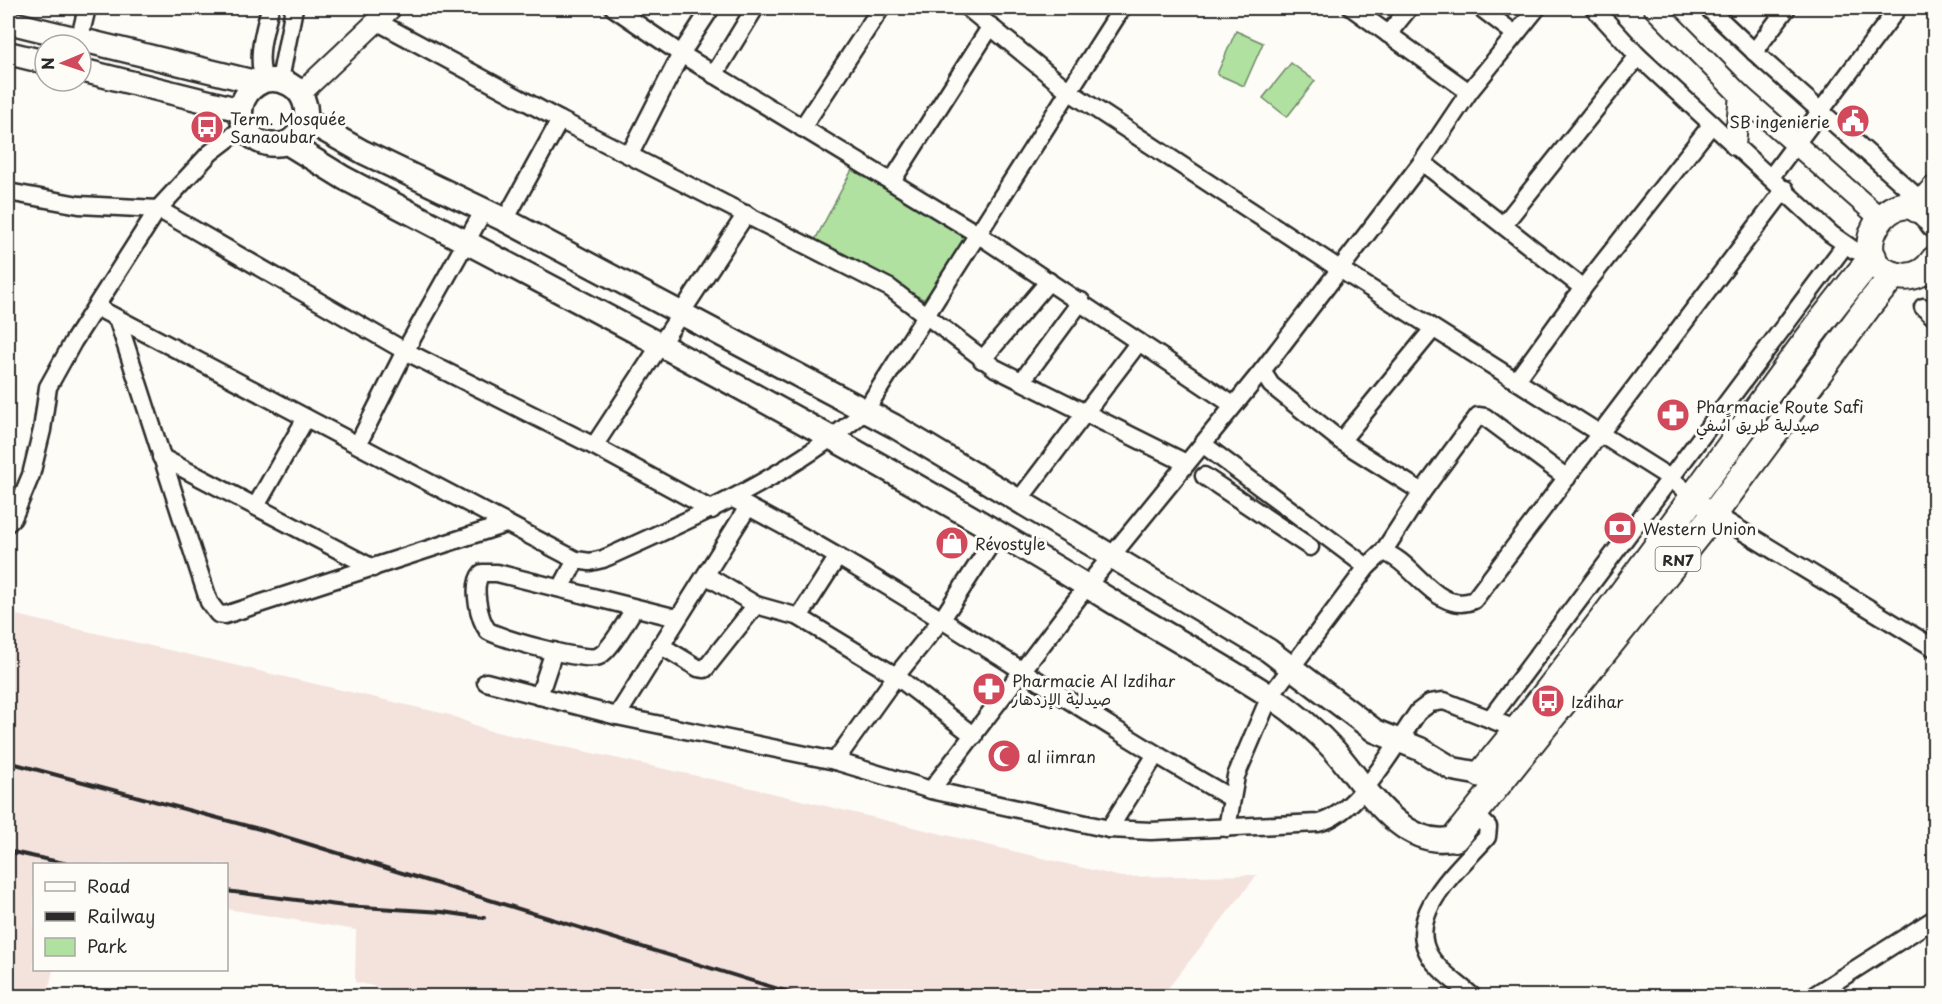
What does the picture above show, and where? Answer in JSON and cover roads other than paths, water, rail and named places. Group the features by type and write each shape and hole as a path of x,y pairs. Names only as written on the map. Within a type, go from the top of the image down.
{"main road":[{"path":"8,22 47,33"},
{"path":"93,45 268,81 301,93 307,111 306,120 300,134 288,143 278,146 258,141 243,119 93,74"},
{"path":"8,53 33,59"},
{"path":"243,119 246,94 268,81"},
{"path":"306,120 363,152 505,220 865,411 1112,555 1292,666 1365,725 1430,755 1453,769 1481,774"},
{"path":"288,143 344,178 834,438 1087,586 1270,696 1321,736 1381,808 1405,827 1434,840 1455,838"},
{"path":"1930,212 1897,208 1880,218 1870,239 1873,256 1882,268 1894,275 1915,275 1932,268"},
{"name":"RN7","path":"1481,774 1518,730 1824,318 1873,256"},
{"name":"RN7","path":"1455,838 1714,514 1872,301 1894,275"}],"street":[{"path":"81,33 87,8"},
{"path":"268,81 260,69 260,50 270,8"},
{"path":"268,81 294,8"},
{"path":"301,93 391,8"},
{"path":"614,8 714,75 892,181 1081,301 1233,405"},
{"path":"630,154 681,54 711,8"},
{"path":"714,75 755,8"},
{"path":"802,128 881,8"},
{"path":"968,8 1070,92 1338,268 1670,478 1714,514 1935,648"},
{"path":"96,308 576,560 590,562 603,560 733,499 834,438 865,411 979,236 1122,8"},
{"path":"1352,8 1469,92"},
{"path":"1388,34 1409,8"},
{"path":"1481,8 1515,34"},
{"path":"931,790 1087,586 1262,371 1338,268 1422,162 1469,92 1537,8"},
{"path":"1594,8 1638,56 1845,245 1873,256"},
{"path":"1654,8 1740,94 1880,218"},
{"path":"1708,8 1930,212"},
{"path":"1754,52 1787,8"},
{"path":"1771,177 1898,8"},
{"path":"376,21 560,120 890,288 982,360 1186,463"},
{"path":"892,181 991,26"},
{"path":"1504,224 1638,56"},
{"path":"1735,145 1740,94"},
{"path":"8,523 13,518 31,475 42,430 48,387 158,209 243,119"},
{"path":"505,220 560,120"},
{"path":"1516,381 1582,288 1712,124"},
{"path":"1422,162 1504,224 1582,288"},
{"path":"1383,552 1440,596 1465,604 1474,600 1785,189"},
{"path":"8,192 79,205 158,209 405,351 594,446 712,510"},
{"path":"358,444 405,351 484,210"},
{"path":"594,446 746,214"},
{"path":"1490,719 1845,245"},
{"path":"982,360 1049,281"},
{"path":"1022,381 1081,301"},
{"path":"118,321 209,602 218,614 225,615 506,524"},
{"path":"1341,441 1433,329"},
{"path":"1019,500 1139,342"},
{"path":"1262,371 1271,385 1341,441 1422,492"},
{"path":"1227,828 1231,798 1240,767 1270,696 1366,567 1383,552 1422,492 1478,416 1485,417 1567,478"},
{"path":"256,506 306,417"},
{"path":"1204,444 1366,567"},
{"path":"161,457 373,567"},
{"path":"1204,476 1310,547"},
{"path":"1251,507 1264,491"},
{"path":"733,499 942,619 1155,756 1231,798"},
{"path":"617,716 677,618 707,576 748,507"},
{"path":"835,761 896,676 942,619 998,533"},
{"path":"799,617 837,558"},
{"path":"561,588 576,560"},
{"path":"634,608 605,652 597,657 554,651 497,636 488,631 482,623 477,582 482,573 489,572 677,618"},
{"path":"707,576 756,604 799,617 896,676 974,736"},
{"path":"660,645 698,668 705,669 756,604"},
{"path":"539,696 554,651"},
{"path":"486,682 617,716 835,761 931,790 1128,832 1325,821 1344,810 1364,788 1423,706 1437,701 1518,730"},
{"path":"1109,829 1155,756"},
{"path":"1472,996 1431,957 1423,932 1429,906 1488,834 1487,824 1475,814"},
{"path":"1813,996 1935,919"}],"railway":[{"path":"8,762 263,830 801,996"},
{"path":"8,851 63,863"},
{"path":"228,891 345,906 443,912 484,918"}],"place":[{"name":"SB ingenierie","path":"1853,121"},
{"name":"Term. Mosquée Sanaoubar","path":"207,127"},
{"name":"Pharmacie Route Safi صيدلية طريق اًسفي","path":"1673,415"},
{"name":"Western Union","path":"1620,528"},
{"name":"Révostyle","path":"952,543"},
{"name":"Pharmacie Al Izdihar صيدلية الإزدهار","path":"989,689"},
{"name":"Izdihar","path":"1548,701"},
{"name":"al iimran","path":"1004,756"}]}
